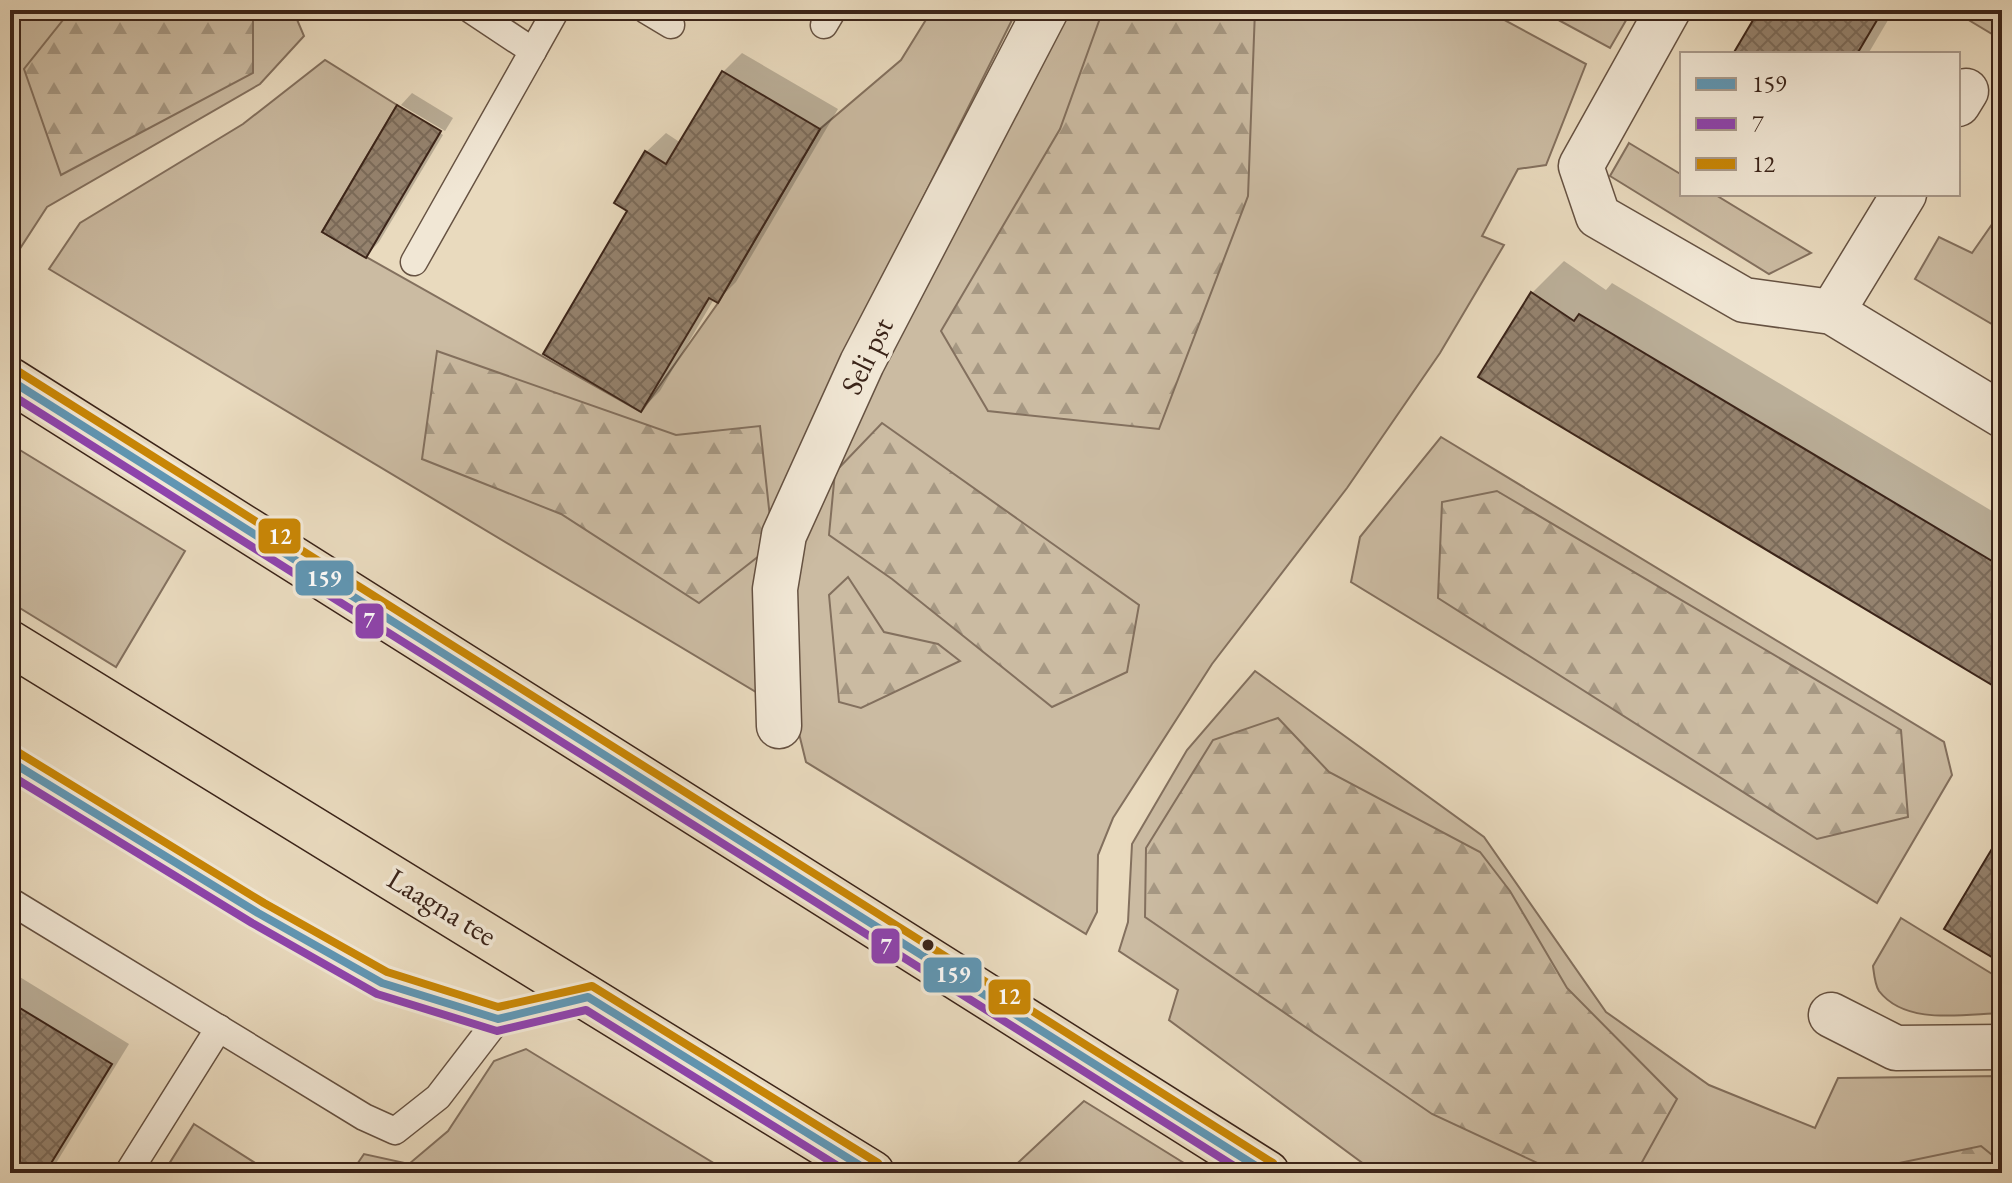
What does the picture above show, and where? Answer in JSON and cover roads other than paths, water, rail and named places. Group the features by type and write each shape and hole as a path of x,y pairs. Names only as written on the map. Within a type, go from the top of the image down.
{"main road":[{"path":"10,380 1267,1173"},
{"name":"Laagna tee","path":"10,643 872,1173"}],"street":[{"name":"Seli pst","path":"779,726 775,589 784,535 862,363 1046,10"},
{"path":"1668,10 1581,166 1598,216 1744,300 1832,312 2002,415"},
{"path":"1832,312 1903,196"},
{"path":"1831,1015 1896,1048 2002,1047"}],"lane":[{"path":"471,10 533,51"},
{"path":"414,262 556,10"},
{"path":"646,10 671,25"},
{"path":"10,761 258,913 382,983 498,1019 588,997"},
{"path":"10,901 364,1117 395,1131 438,1097 458,1067 498,1019"},
{"path":"128,1173 219,1028"}]}
